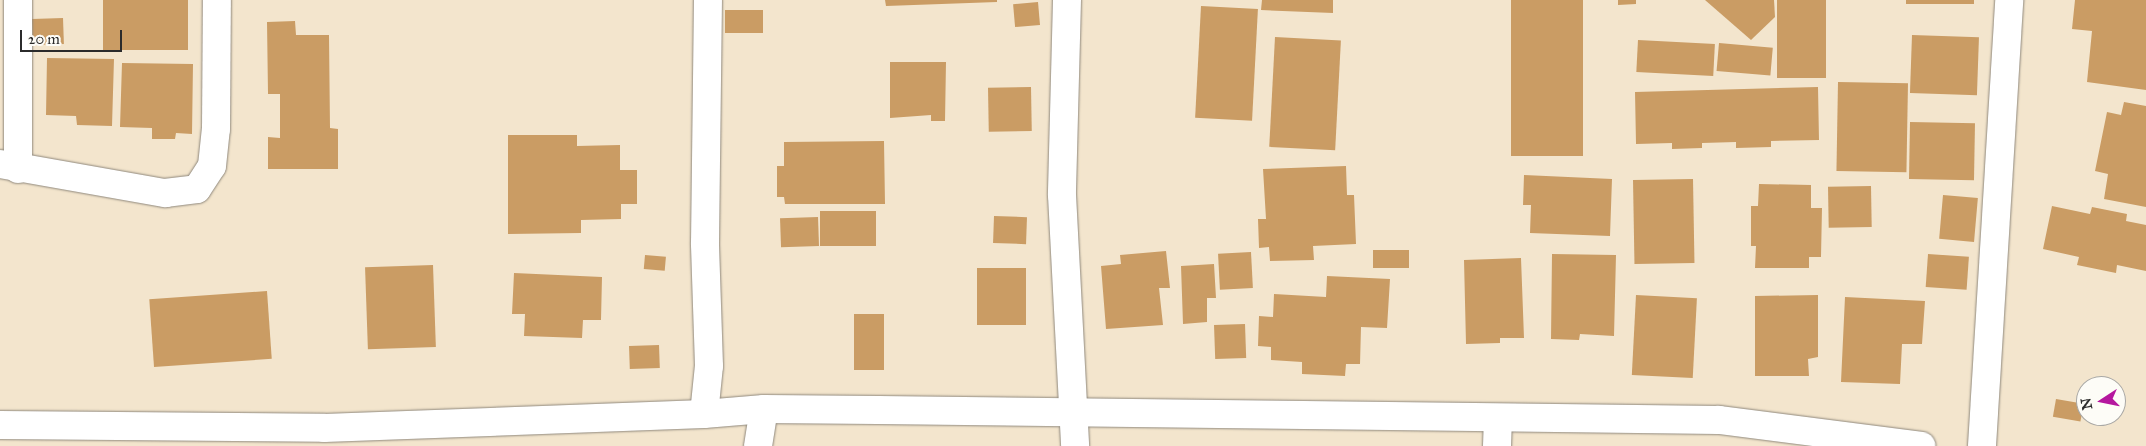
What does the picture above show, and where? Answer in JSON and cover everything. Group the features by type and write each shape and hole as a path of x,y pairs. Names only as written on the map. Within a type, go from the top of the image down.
{"street":[{"path":"18,0 9,167 165,193 197,190 212,166 216,129 217,0"},
{"path":"704,414 709,366 705,244 708,0"},
{"path":"1067,0 1062,195 1075,412 1075,446"},
{"path":"1982,446 2009,0"},
{"path":"758,446 764,409"},
{"path":"2,432 324,437 764,409 1498,419 1719,420 1868,443 1921,446"},
{"path":"1497,446 1498,419"}],"building":[{"path":"103,0 188,0 188,50 103,50"},
{"path":"885,0 997,0 997,2 886,6"},
{"path":"1262,0 1333,0 1333,13 1261,10"},
{"path":"1511,0 1583,0 1583,156 1511,156"},
{"path":"1618,0 1636,0 1636,4 1618,5"},
{"path":"1705,0 1774,0 1775,17 1751,40"},
{"path":"1777,0 1826,0 1826,78 1777,78"},
{"path":"1906,0 1974,0 1974,4 1906,4"},
{"path":"2075,0 2146,0 2146,90 2087,82 2092,31 2072,29"},
{"path":"1038,2 1040,25 1015,27 1013,4"},
{"path":"1201,6 1258,9 1252,121 1195,118"},
{"path":"725,10 763,10 763,33 725,33"},
{"path":"63,18 64,44 33,45 32,19"},
{"path":"295,21 296,35 329,35 330,128 338,129 338,169 268,169 268,137 280,138 280,94 268,94 267,22"},
{"path":"1912,35 1979,37 1977,95 1910,93"},
{"path":"1275,37 1341,40 1335,150 1269,147"},
{"path":"1638,40 1715,44 1713,76 1636,72"},
{"path":"1719,43 1773,48 1770,76 1717,71"},
{"path":"47,58 114,59 112,126 77,125 76,116 46,115"},
{"path":"890,62 946,62 945,121 931,121 931,115 890,118"},
{"path":"122,63 193,64 192,134 176,133 175,139 152,139 152,128 120,127"},
{"path":"1838,82 1908,83 1906,172 1836,171"},
{"path":"1031,87 1032,131 989,132 988,88"},
{"path":"1818,87 1819,140 1771,141 1771,147 1736,148 1736,142 1702,143 1702,148 1672,149 1672,143 1636,144 1635,92"},
{"path":"2124,102 2146,106 2146,207 2104,199 2108,174 2095,171 2107,112 2121,115"},
{"path":"1910,122 1975,123 1974,180 1909,179"},
{"path":"508,135 577,135 577,146 620,145 620,170 637,170 637,204 621,204 621,219 581,220 581,233 508,234"},
{"path":"884,141 885,204 785,204 784,197 777,197 777,166 784,166 784,142"},
{"path":"1346,166 1347,195 1354,195 1356,244 1313,246 1314,260 1270,261 1269,247 1259,248 1258,219 1266,219 1263,169"},
{"path":"1524,175 1612,179 1610,236 1530,233 1531,205 1523,205"},
{"path":"1693,179 1694,263 1634,264 1633,180"},
{"path":"1759,184 1811,185 1811,208 1822,208 1821,257 1809,257 1809,268 1755,268 1756,246 1751,246 1751,206 1758,206"},
{"path":"1871,186 1872,227 1829,228 1828,187"},
{"path":"1943,195 1978,198 1974,242 1939,239"},
{"path":"2052,206 2090,214 2092,207 2127,214 2126,221 2146,225 2146,271 2117,265 2116,273 2077,265 2079,257 2043,249"},
{"path":"820,211 876,211 876,246 820,246"},
{"path":"994,216 1027,217 1026,244 993,243"},
{"path":"818,217 819,246 781,247 780,218"},
{"path":"1373,250 1409,250 1409,268 1373,268"},
{"path":"1166,251 1170,288 1159,288 1163,325 1106,329 1101,266 1121,264 1120,255"},
{"path":"1251,252 1253,288 1220,290 1218,254"},
{"path":"1552,254 1616,255 1614,336 1580,334 1579,340 1551,339"},
{"path":"1928,254 1969,257 1967,290 1926,287"},
{"path":"645,255 666,257 665,271 644,269"},
{"path":"1521,258 1524,338 1500,338 1500,343 1466,344 1464,260"},
{"path":"1214,264 1216,298 1207,298 1207,322 1183,324 1181,266"},
{"path":"433,265 436,347 368,349 365,267"},
{"path":"977,268 1026,268 1026,325 977,325"},
{"path":"514,273 602,277 601,320 583,320 582,338 524,336 525,314 512,314"},
{"path":"1327,276 1390,279 1387,328 1361,327 1360,364 1346,364 1345,376 1302,374 1302,362 1271,360 1271,347 1258,346 1259,316 1273,317 1274,294 1326,297"},
{"path":"267,291 272,359 154,367 149,299"},
{"path":"1636,295 1697,298 1693,378 1632,375"},
{"path":"1818,295 1818,357 1808,359 1809,376 1755,376 1755,296"},
{"path":"1845,297 1925,301 1922,344 1902,344 1900,384 1841,382"},
{"path":"854,314 884,314 884,370 854,370"},
{"path":"1245,324 1246,358 1215,359 1214,325"},
{"path":"659,345 660,368 630,369 629,346"},
{"path":"2056,399 2076,403 2076,421 2053,417"}]}
